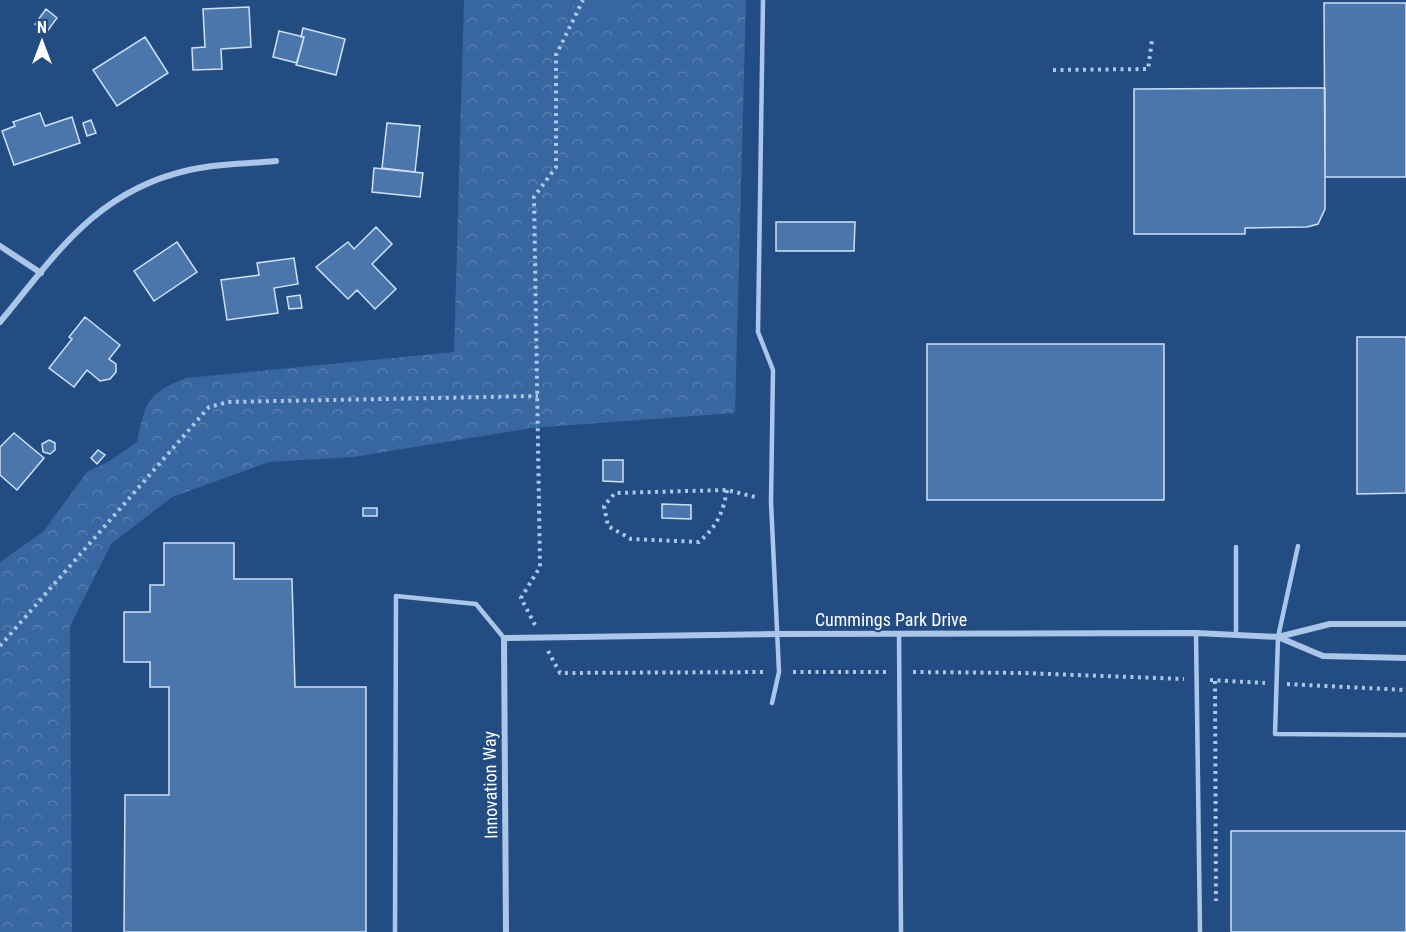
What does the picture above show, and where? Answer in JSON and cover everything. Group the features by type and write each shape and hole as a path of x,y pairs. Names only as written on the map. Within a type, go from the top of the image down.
{"street":[{"path":"0,322 84,223 118,198 151,182 190,169 276,161"},
{"path":"0,246 41,273"},
{"name":"Cummings Park Drive","path":"504,639 778,634 1196,633 1278,637 1330,624 1406,624"},
{"name":"Cummings Park Drive","path":"1278,637 1323,656 1406,658"},
{"name":"Innovation Way","path":"504,639 506,932"}],"lane":[{"path":"763,0 758,332 773,370 771,502 780,672 772,703"},
{"path":"1298,546 1278,637 1275,734 1406,735"},
{"path":"1236,547 1236,634"},
{"path":"395,932 396,596 476,604 504,639"},
{"path":"1196,633 1200,932"},
{"path":"899,634 901,932"}],"path":[{"path":"521,598 540,567 534,197 556,166 556,55 583,0"},
{"path":"1053,70 1148,69 1152,40"},
{"path":"0,646 209,407 228,402 538,396"},
{"path":"727,490 723,511 714,528 699,542 631,539 608,526 604,506 615,493 727,490 771,502"},
{"path":"560,673 1023,673 1406,690"},
{"path":"1215,681 1216,908"}],"green space":[{"path":"464,0 575,0 574,23 629,3 649,0 746,0 735,413 532,428 354,457 269,462 172,497 111,544 70,626 72,932 0,932 0,562 43,532 87,472 111,460 137,442 143,417 150,401 163,389 173,384 186,378 454,352"},
{"path":"575,0 649,0 629,3 574,24"}],"building":[{"path":"1324,3 1406,3 1406,177 1325,177"},
{"path":"249,7 251,47 221,49 222,69 193,70 192,48 205,47 203,9"},
{"path":"46,9 57,18 46,33 35,24"},
{"path":"303,28 345,39 336,75 296,65 304,37 301,37"},
{"path":"279,31 304,37 297,63 273,57"},
{"path":"145,37 168,73 117,106 93,70"},
{"path":"1325,88 1325,209 1318,224 1307,227 1245,228 1245,234 1134,234 1134,89"},
{"path":"40,113 45,126 72,117 80,143 14,165 2,131 15,126 13,122"},
{"path":"91,120 96,133 87,136 83,123"},
{"path":"387,123 420,126 415,172 382,168"},
{"path":"374,168 423,173 420,197 372,192"},
{"path":"776,222 855,222 854,251 776,251"},
{"path":"376,227 392,244 372,264 396,289 375,309 357,290 348,299 316,267 348,242 354,249"},
{"path":"177,242 197,272 154,301 134,271"},
{"path":"294,258 298,284 274,288 278,313 227,320 221,280 259,275 257,263"},
{"path":"300,295 302,308 289,309 287,297"},
{"path":"85,317 120,345 109,359 116,364 116,372 110,379 100,381 87,370 74,387 49,368 72,339 69,337"},
{"path":"1357,337 1406,337 1406,493 1357,494"},
{"path":"927,344 1164,344 1164,500 927,500"},
{"path":"14,433 44,458 17,490 0,475 0,447"},
{"path":"49,440 55,443 55,450 50,454 43,452 42,444"},
{"path":"98,450 105,455 97,464 91,458"},
{"path":"603,460 623,460 623,482 603,481"},
{"path":"662,504 691,505 691,519 662,518"},
{"path":"363,508 377,508 377,516 363,516"},
{"path":"164,543 234,543 234,579 292,579 295,687 366,687 366,932 124,932 125,795 169,795 169,687 150,687 150,662 124,662 124,612 150,612 150,585 164,585"},
{"path":"1231,831 1406,831 1406,932 1231,932"}]}
